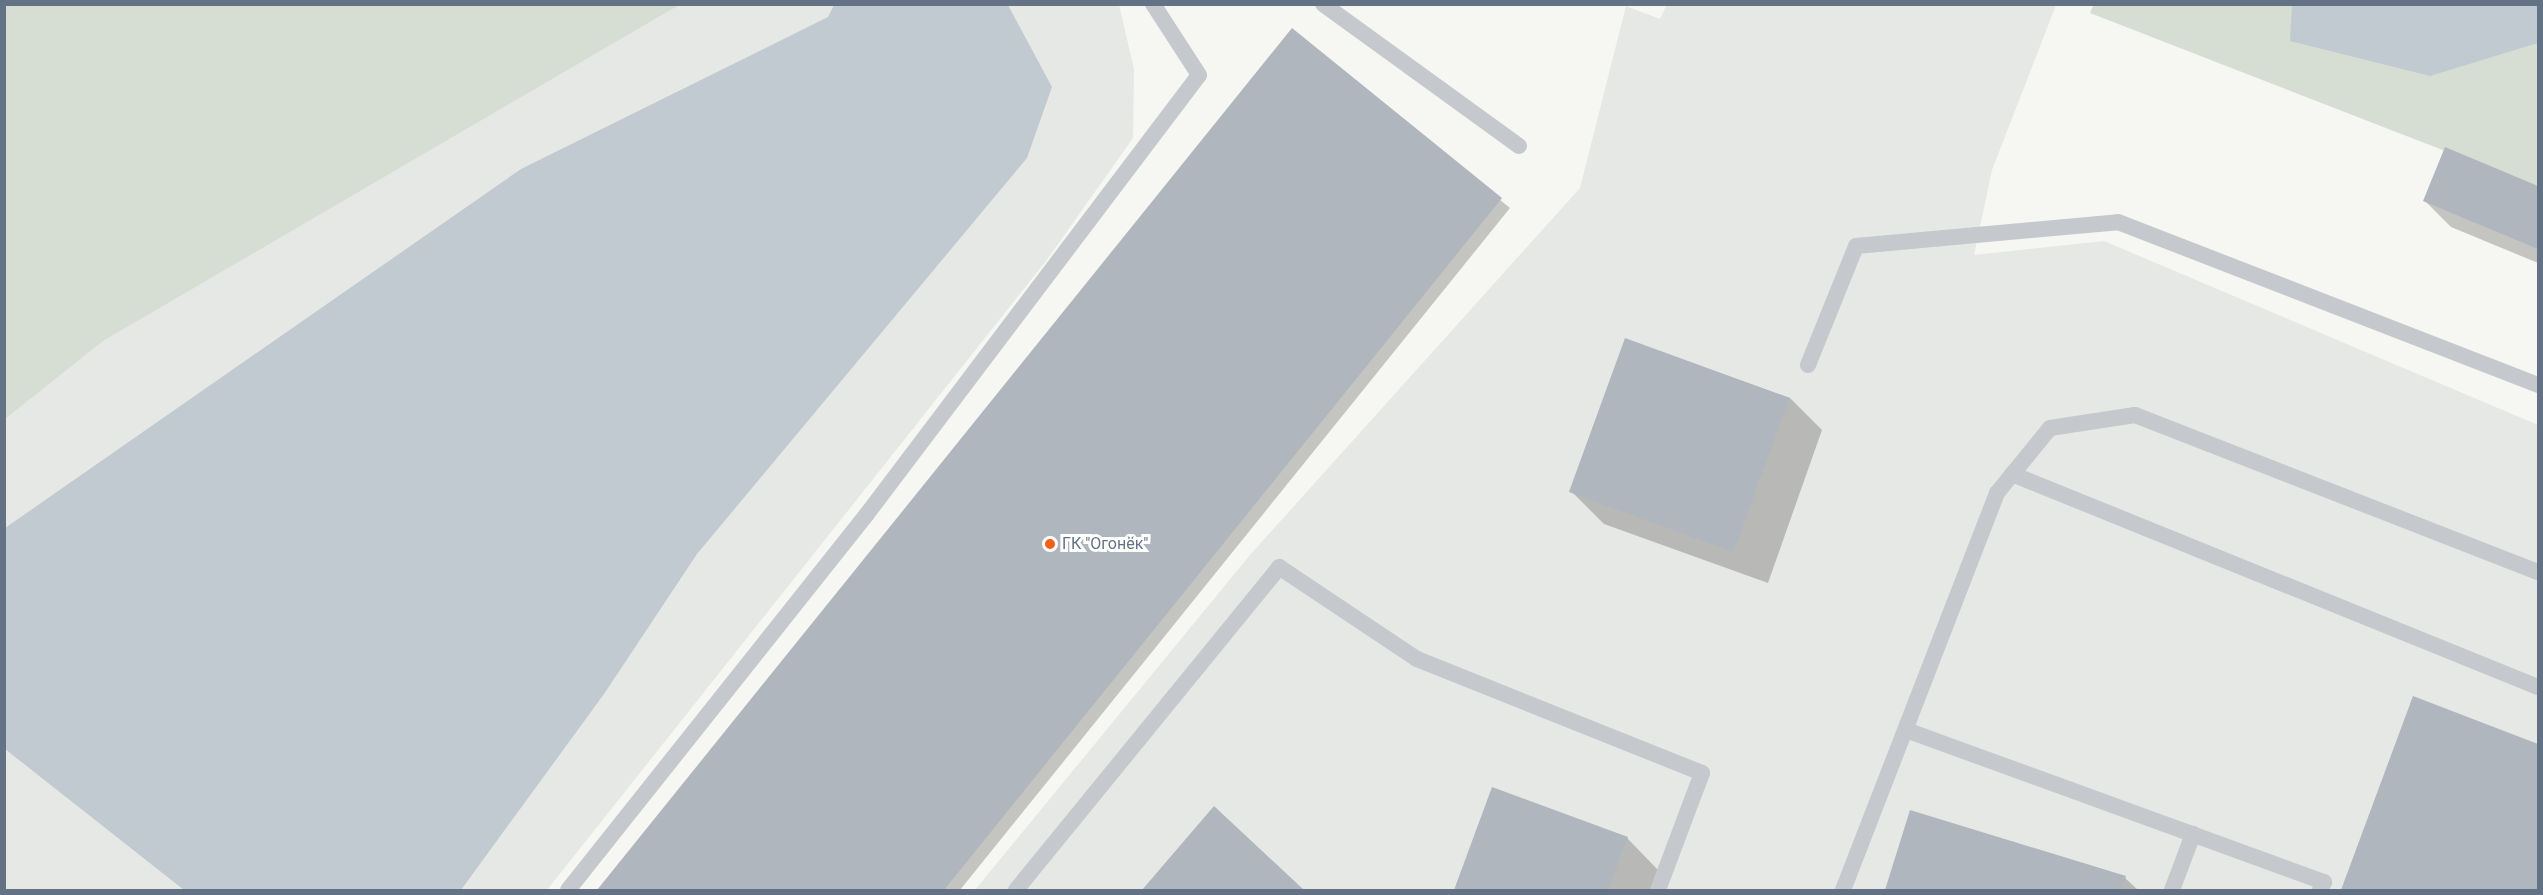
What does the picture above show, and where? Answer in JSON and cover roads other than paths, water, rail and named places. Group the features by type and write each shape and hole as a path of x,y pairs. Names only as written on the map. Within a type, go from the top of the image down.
{"lane":[{"path":"568,891 867,514 1199,75 1154,4"},
{"path":"1323,4 1519,146"},
{"path":"1808,365 1856,246 2118,222 2538,385"},
{"path":"1843,891 1997,493 2050,428 2135,415 2538,572"},
{"path":"2012,474 2538,687"},
{"path":"1016,891 1279,567 1417,659 1702,773 1658,891"},
{"path":"1906,730 2324,882 2320,891"},
{"path":"2172,891 2193,834"}],"place":[{"name":"ГК \"Огонёк\"","path":"1050,544"}]}
